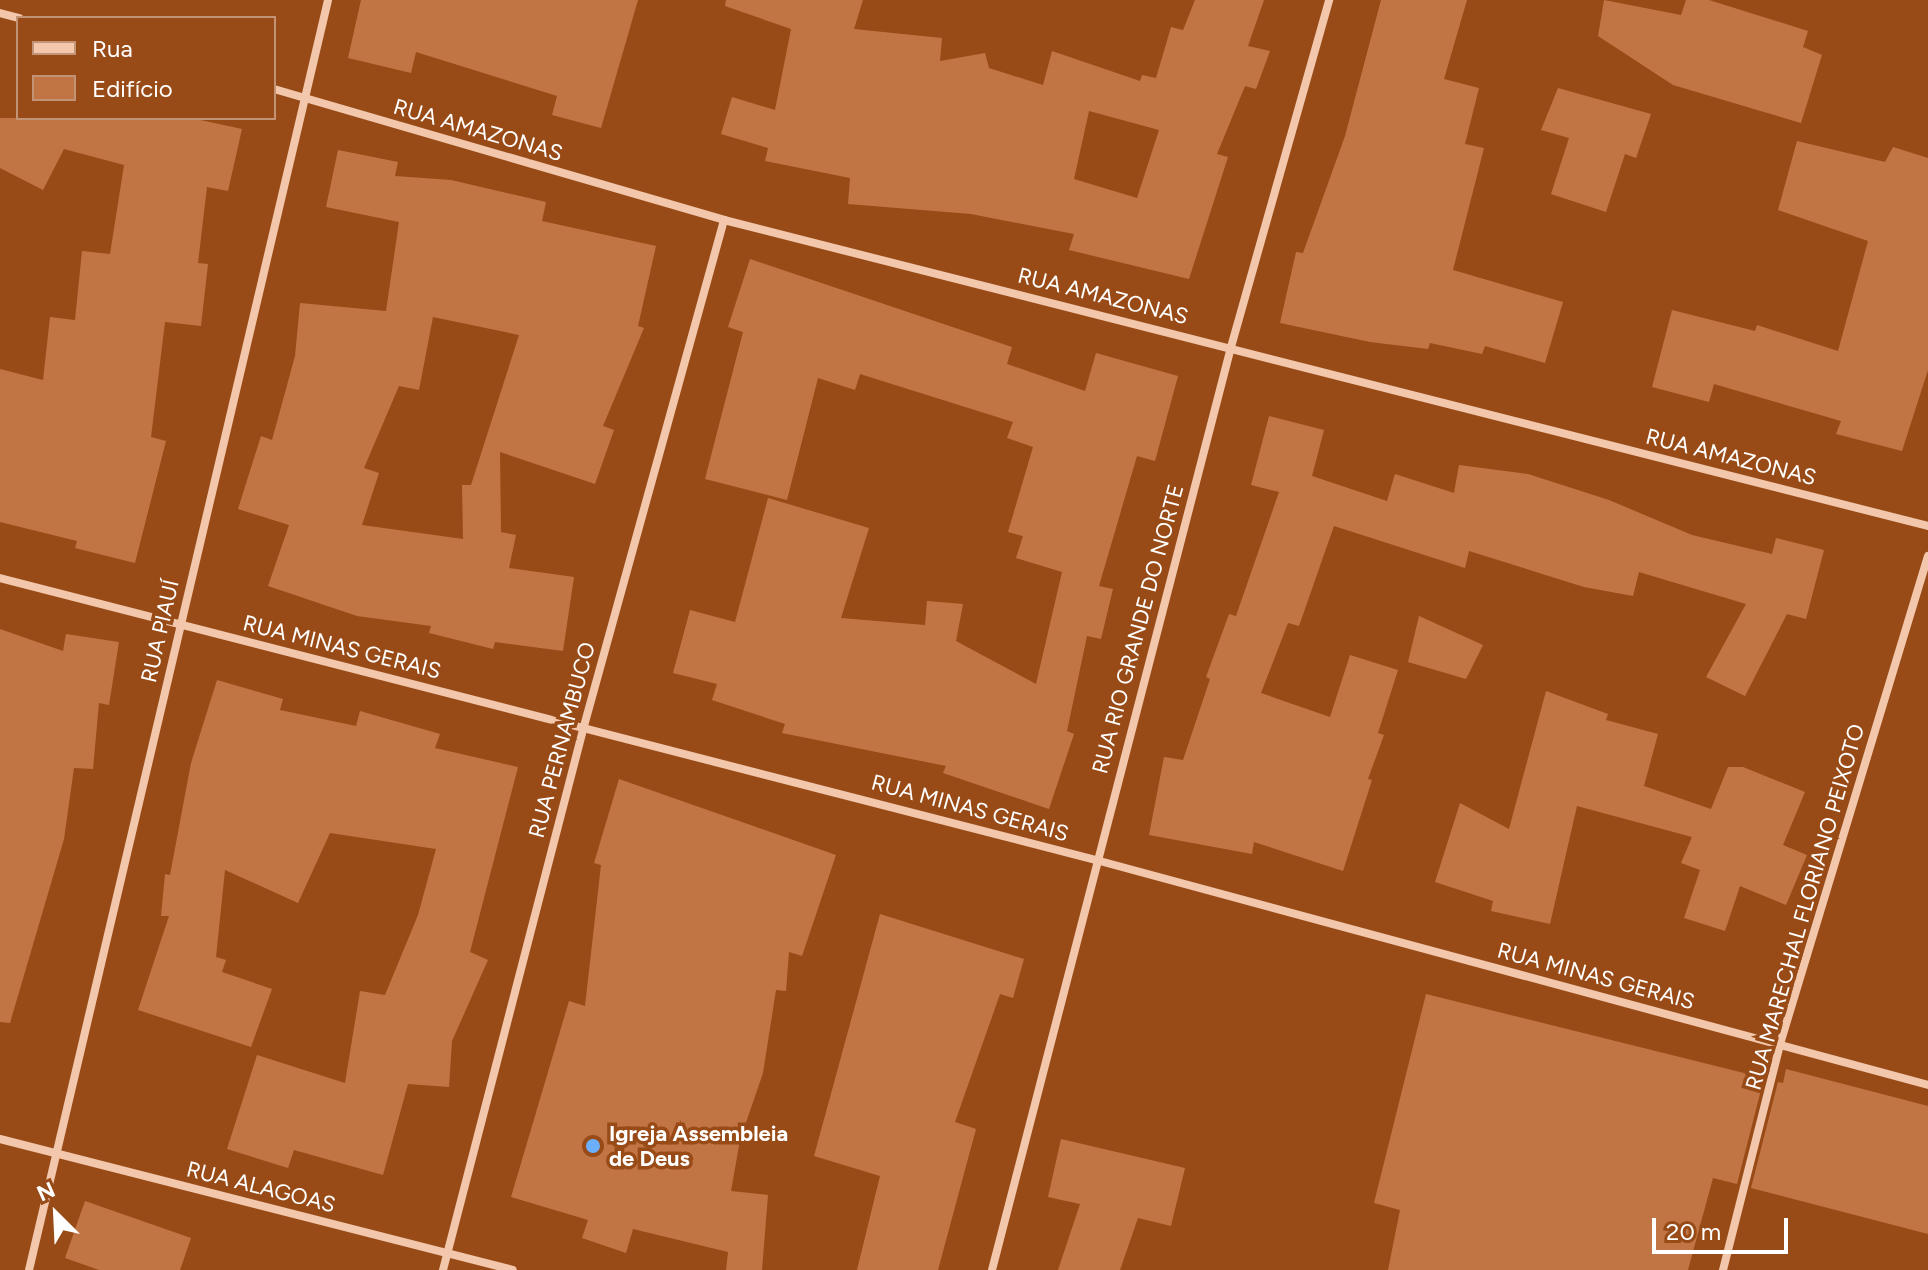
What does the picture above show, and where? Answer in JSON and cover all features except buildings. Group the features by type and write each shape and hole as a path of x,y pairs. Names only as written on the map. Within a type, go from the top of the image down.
{"street":[{"name":"RUA PIAUÍ","path":"29,1270 328,0"},
{"name":"RUA RIO GRANDE DO NORTE","path":"992,1270 1231,347 1329,0"},
{"name":"RUA AMAZONAS","path":"276,90 724,220 1928,526"},
{"name":"RUA PERNAMBUCO","path":"443,1270 584,726 724,220"},
{"name":"RUA MARECHAL FLORIANO PEIXOTO","path":"1723,1270 1780,1044 1928,556"},
{"name":"RUA MINAS GERAIS","path":"0,578 1096,860 1928,1085"},
{"name":"RUA ALAGOAS","path":"0,1139 513,1270"}],"place":[{"name":"Igreja Assembleia de Deus","path":"593,1146"}]}
